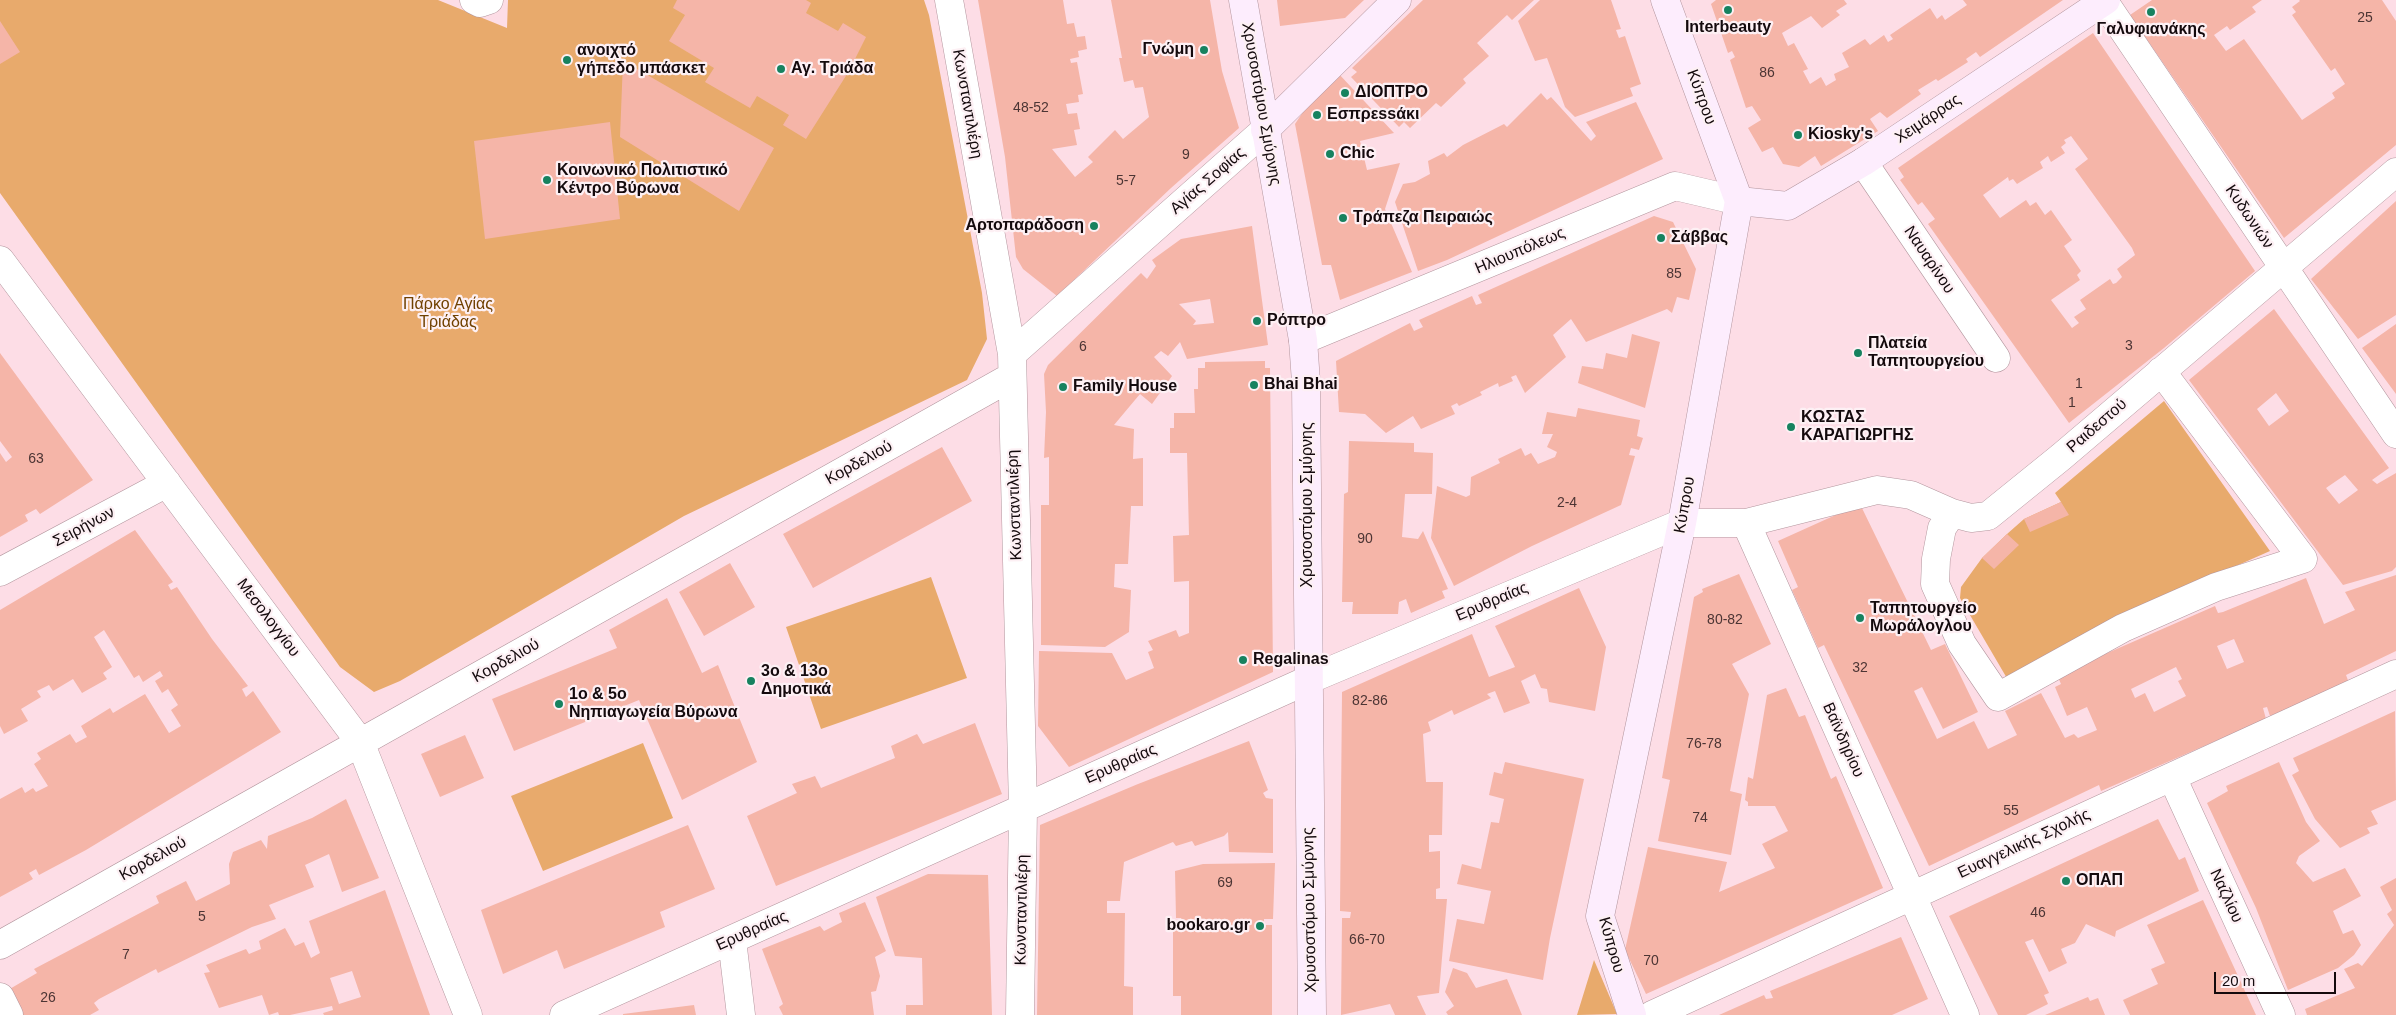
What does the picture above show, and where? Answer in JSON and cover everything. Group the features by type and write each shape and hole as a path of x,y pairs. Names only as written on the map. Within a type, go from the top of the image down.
{"street":[{"path":"474,0 480,3 489,0"},
{"name":"Κωνσταντιλιέρη","path":"949,0 1012,366 1023,808 1020,1015"},
{"name":"Χρυσοστόμου Σμύρνης","path":"1242,0 1304,340 1308,473 1308,680 1312,1015"},
{"name":"Αγίας Σοφίας","path":"1012,366 1265,130 1397,0"},
{"name":"Χειμάρρας","path":"1739,201 1788,206 1862,162 2104,0"},
{"name":"Κυδωνιών","path":"2104,0 2396,434"},
{"name":"Κύπρου","path":"1632,1015 1600,916 1682,523 1739,201 1670,2"},
{"name":"Ναυαρίνου","path":"1862,162 1996,358"},
{"name":"Ραιδεστού","path":"1746,523 1877,490 1911,495 1952,513 1971,518 1988,516 2396,172"},
{"name":"Ηλιουπόλεως","path":"1304,340 1675,186 1739,201"},
{"name":"Μεσολογγίου","path":"0,260 360,742 468,1015"},
{"name":"Κορδελιού","path":"0,945 360,742 1012,366"},
{"path":"1952,513 1942,528 1936,559 1936,584 1962,644 1998,697 2123,628 2216,587 2303,559 2161,371"},
{"name":"Σειρήνων","path":"0,572 168,483"},
{"path":"1682,523 1746,523"},
{"name":"Ερυθραίας","path":"564,1015 1308,680 1682,523"},
{"name":"Βαϊνδηρίου","path":"1746,523 1965,1015"},
{"name":"Ευαγγελικής Σχολής","path":"1652,1015 2396,674"},
{"name":"Ναζλίου","path":"2172,777 2281,1015"},
{"path":"732,940 741,1015"},
{"path":"0,997 9,1015"}],"green space":[{"name":"Πάρκο Αγίας Τριάδας","path":"0,0 438,0 507,28 508,0 924,0 929,15 982,293 987,339 967,380 684,516 400,681 374,692 340,667 0,193"},
{"path":"2164,401 2270,551 2141,608 2008,680 1960,598 1961,587 1982,558 2007,534 2024,519 2061,502 2055,493"},
{"path":"931,577 967,678 821,729 786,627"},
{"path":"643,743 673,818 543,871 511,796"},
{"path":"1594,960 1617,1014 1577,1015"}],"building":[{"name":"Αγ. Τριάδα","path":"677,0 806,0 811,3 806,13 838,31 843,23 866,37 849,71 806,139 783,125 789,115 757,96 750,108 705,82 714,68 669,41 685,15 673,8"},
{"path":"978,0 1063,0 1067,24 1074,23 1077,37 1085,36 1087,49 1078,51 1079,57 1070,59 1071,63 1077,62 1083,94 1078,95 1079,102 1066,104 1068,114 1077,113 1080,129 1074,130 1077,145 1052,149 1075,177 1093,162 1088,157 1115,130 1123,139 1149,117 1143,87 1135,88 1133,80 1124,82 1119,58 1122,58 1111,0 1210,0 1222,71 1239,128 1171,188 1057,296 1023,269 1016,257 1005,157"},
{"path":"1277,0 1364,0 1345,18 1280,26"},
{"path":"1423,0 1534,0 1512,20 1507,15 1477,43 1489,56 1463,79 1466,83 1441,107 1436,103 1410,128 1404,122 1399,127 1351,77 1357,72 1352,68"},
{"path":"1540,0 1611,0 1621,29 1616,30 1619,38 1625,36 1641,84 1630,88 1633,96 1575,117 1565,107 1547,58 1535,61 1518,21"},
{"path":"1716,0 1844,0 1847,4 1836,11 1840,15 1822,28 1811,16 1782,33 1788,46 1794,43 1808,69 1803,71 1810,84 1821,77 1826,86 1836,80 1834,74 1849,67 1842,53 1865,39 1870,45 1884,35 1888,42 1893,39 1890,35 1930,8 1937,19 1942,15 1945,20 1967,5 1963,0 2063,0 1980,57 1976,52 1966,59 1968,62 1938,81 1936,79 1918,90 1921,94 1887,118 1880,112 1870,119 1878,131 1821,166 1815,156 1799,167 1783,164 1773,147 1762,152 1748,128 1761,120 1752,106 1746,108 1730,60 1735,57 1732,51 1728,53 1711,4"},
{"path":"2152,0 2262,0 2252,7 2256,12 2230,30 2227,26 2214,35 2226,51 2244,39 2302,120 2335,98 2332,93 2345,84 2335,68 2331,71 2292,15 2296,12 2292,7 2299,0 2382,0 2396,21 2396,145 2284,238 2130,15"},
{"path":"0,21 20,52 0,64"},
{"path":"2093,33 2255,271 2164,348 2069,423 1928,224 1935,219 1922,202 1918,205 1900,180 1904,177 1898,168","holes":["2071,136 2088,159 2075,169 2132,248 2135,255 2117,269 2122,277 2116,283 2113,284 2110,279 2080,300 2086,309 2074,317 2079,323 2072,328 2051,300 2080,280 2077,275 2081,271 2064,246 2072,240 2051,210 2045,215 2036,202 2030,206 2026,200 2000,218 1983,195 2008,177 2009,181 2013,179 2017,184 2043,168 2040,162 2048,156 2051,162 2065,153 2061,147 2066,143 2064,140"]},
{"path":"623,61 774,148 739,211 620,137"},
{"path":"1338,73 1394,133 1360,141 1367,170 1400,163 1385,209 1412,272 1340,300 1331,265 1322,265 1295,124 1303,112"},
{"path":"1541,93 1547,100 1551,97 1591,141 1596,136 1586,122 1636,102 1663,159 1447,260 1418,271 1395,202 1403,184 1415,182 1430,174 1428,161 1444,153 1447,157 1463,145 1504,124 1507,127"},
{"name":"Κοινωνικό Πολιτιστικό Κέντρο Βύρωνα","path":"610,122 620,219 485,239 474,141"},
{"path":"2396,201 2396,315 2358,339 2311,279"},
{"path":"1654,216 1673,222 1696,269 1689,300 1677,297 1672,313 1667,309 1586,342 1571,319 1553,335 1566,357 1525,393 1516,375 1511,377 1513,381 1499,387 1498,383 1480,392 1482,395 1459,406 1457,403 1451,406 1455,414 1421,429 1413,416 1386,433 1365,414 1339,412 1336,361 1410,323 1414,331 1423,327 1419,320 1472,296 1476,305 1482,303 1478,295"},
{"path":"1252,226 1268,345 1187,359 1180,342 1168,356 1161,351 1154,357 1172,376 1152,404 1140,394 1114,425 1134,429 1133,459 1143,458 1143,506 1131,506 1128,564 1115,564 1114,587 1131,590 1129,632 1105,647 1041,645 1041,505 1049,505 1049,457 1044,458 1046,412 1044,374 1048,365 1141,273 1147,279 1156,266 1152,260 1181,239","holes":["1210,299 1214,323 1193,325 1196,321 1179,304"]},
{"path":"2274,309 2389,468 2372,480 2377,484 2396,473 2396,567 2392,571 2343,585 2189,380","holes":["2276,393 2289,411 2269,426 2257,409","2345,475 2358,490 2339,504 2326,488"]},
{"path":"2396,324 2396,394 2362,348"},
{"path":"1632,334 1660,342 1645,408 1578,383 1582,366 1603,369 1606,353 1627,358"},
{"path":"0,353 93,480 40,514 36,509 25,515 28,521 0,537 0,453 6,462 12,457 0,441"},
{"path":"1265,361 1265,368 1270,368 1273,672 1069,767 1038,726 1039,651 1112,653 1126,680 1154,668 1148,652 1153,650 1148,641 1176,630 1179,637 1189,633 1189,581 1174,582 1173,536 1189,535 1187,453 1170,453 1170,428 1174,428 1174,413 1195,413 1194,389 1198,389 1198,368 1205,368 1205,362"},
{"path":"1578,408 1640,420 1637,436 1643,438 1639,450 1631,448 1629,455 1635,456 1621,505 1532,546 1454,586 1431,538 1437,486 1466,497 1470,495 1471,477 1500,463 1498,459 1521,448 1525,456 1531,453 1538,464 1555,457 1557,452 1547,447 1553,434 1542,434 1547,412 1576,417"},
{"path":"1349,441 1414,443 1414,452 1433,453 1432,494 1405,494 1402,537 1418,539 1423,531 1448,589 1442,591 1445,598 1411,613 1406,599 1399,602 1398,614 1352,614 1353,602 1342,602 1344,494 1348,492"},
{"path":"942,447 972,501 813,588 783,534"},
{"path":"2061,502 2069,515 2030,532 2024,519"},
{"path":"1860,504 1931,650 1945,644 1978,712 1943,729 1922,687 1914,691 1937,739 1974,721 1988,749 2017,735 2005,711 2041,693 2065,738 2074,734 2078,738 2097,730 2087,707 2067,716 2055,687 2061,684 2057,675 2215,606 2218,613 2223,612 2306,578 2324,624 2355,610 2345,592 2396,575 2396,651 2346,675 2349,683 2270,716 2267,707 2263,708 2266,719 2101,791 2099,785 1929,866 1824,645 1818,648 1792,590 1798,587 1778,541","holes":["2234,639 2244,662 2227,669 2217,646","2176,667 2182,679 2178,681 2186,696 2154,712 2145,693 2135,698 2131,689"]},
{"path":"135,530 173,582 168,585 171,590 177,587 212,639 248,686 242,689 246,697 253,691 281,732 86,850 39,875 36,869 29,873 33,879 0,897 0,799 22,787 25,793 33,788 36,792 48,786 34,764 41,759 37,753 70,734 76,743 87,737 81,726 110,708 113,713 145,694 169,733 181,726 171,710 178,705 168,689 162,693 155,681 163,676 160,671 143,682 139,675 134,678 104,630 94,637 112,667 103,673 107,679 82,693 73,679 53,691 49,685 37,691 41,697 21,709 28,721 4,734 0,726 0,610"},
{"path":"2007,534 2019,545 1994,569 1982,558"},
{"path":"730,563 755,607 704,636 679,592"},
{"path":"1739,574 1771,644 1732,664 1749,694 1730,791 1742,794 1731,855 1658,841 1670,780 1662,778 1694,597 1703,592 1702,589"},
{"path":"1579,588 1606,647 1595,711 1549,702 1547,689 1541,688 1535,674 1521,681 1530,703 1504,713 1495,691 1487,694 1491,698 1454,715 1452,710 1428,722 1431,731 1423,734 1426,782 1443,782 1442,835 1429,835 1429,852 1440,851 1440,888 1436,889 1436,899 1447,899 1439,993 1417,996 1426,1015 1395,1015 1390,1004 1341,1015 1342,918 1350,918 1351,912 1340,911 1342,692 1472,634 1489,677 1515,667 1495,626"},
{"path":"667,598 702,673 718,665 757,762 682,800 639,700 514,751 492,699 617,648 609,630"},
{"path":"1786,688 1799,717 1805,715 1831,779 1836,776 1883,888 1646,994 1625,950 1648,847 1727,862 1719,892 1775,868 1762,844 1788,831 1775,806 1748,806 1748,802 1745,800 1748,777 1753,779 1767,695"},
{"path":"2395,711 2396,800 2371,811 2378,824 2367,828 2370,833 2340,848 2315,819 2292,775 2299,771 2293,758"},
{"path":"975,723 1002,794 776,886 747,816 797,793 792,784 815,776 821,788 895,758 891,746 917,734 923,744"},
{"path":"465,735 484,778 440,797 421,754"},
{"path":"1249,741 1268,790 1263,793 1266,798 1273,799 1273,853 1229,852 1228,832 1224,836 1195,846 1192,841 1176,846 1173,842 1124,862 1120,901 1107,901 1107,913 1125,913 1124,986 1133,987 1133,1015 1037,1015 1040,825"},
{"path":"1505,762 1584,779 1550,938 1543,980 1449,961 1457,919 1484,924 1491,891 1457,884 1462,864 1481,869 1491,822 1499,823 1504,799 1489,795 1494,772 1502,774"},
{"path":"2279,762 2306,822 2320,841 2299,856 2296,863 2313,882 2345,868 2361,896 2333,911 2343,934 2353,930 2361,945 2354,955 2338,968 2288,990 2256,908 2207,803 2228,791 2226,786"},
{"path":"346,799 379,878 342,892 329,854 305,865 314,887 269,905 276,919 252,927 158,973 156,969 99,999 94,1003 99,1010 90,1015 22,1015 8,990 37,973 34,969 159,903 156,896 186,881 196,901 230,884 229,864 233,852 261,840 267,849 268,836 312,818"},
{"path":"2158,819 2179,860 2185,857 2199,891 2116,931 2115,937 2086,924 2075,943 2061,949 2067,963 2049,972 2033,939 2025,942 2049,993 2044,995 2048,1004 2026,1015 1998,1015 1949,916"},
{"path":"688,825 715,889 660,912 665,927 564,969 557,950 503,974 481,910"},
{"path":"1275,863 1273,919 1264,919 1264,925 1272,925 1272,1015 1181,1015 1181,996 1173,996 1173,925 1181,924 1181,918 1176,918 1175,871 1203,864"},
{"path":"928,874 988,875 992,1015 906,1015 906,1005 923,1005 922,958 895,956 876,897"},
{"path":"2396,878 2396,1015 2307,1015 2305,1009 2355,988 2344,969 2358,963 2362,966 2394,925 2387,914 2392,910 2380,887"},
{"path":"385,890 430,1015 324,1015 323,1013 333,1010 332,1006 290,1015 279,1015 278,1012 269,1015 262,995 219,1008 204,973 210,972 206,965 246,949 249,954 261,949 259,941 285,928 295,946 304,942 311,958 320,953 309,921","holes":["352,971 361,997 339,1004 330,978"]},
{"path":"2203,900 2256,1015 2130,1015 2123,1000 2158,984 2151,969 2165,963 2147,925"},
{"path":"865,902 886,951 875,957 880,976 876,991 871,992 874,1015 783,1015 779,1007 783,1004 762,949 820,926 824,931 842,922 839,913"},
{"path":"1901,937 1928,999 1892,1015 1719,1015 1764,995 1766,999 1773,998 1770,991"},
{"path":"1453,968 1467,973 1476,988 1507,979 1522,1015 1448,1015 1446,1012 1454,1006 1445,992"},
{"path":"2088,997 2090,1001 2098,998 2105,1015 2045,1015"},
{"path":"694,1005 696,1015 623,1015 623,1014"}],"place":[{"name":"Interbeauty","path":"1728,10"},
{"name":"Γαλυφιανάκης","path":"2151,12"},
{"name":"Γνώμη","path":"1204,50"},
{"name":"ανοιχτό γήπεδο μπάσκετ","path":"567,60"},
{"name":"Αγ. Τριάδα","path":"781,69"},
{"name":"ΔΙΟΠΤΡΟ","path":"1345,93"},
{"name":"Εσπρεssάκι","path":"1317,115"},
{"name":"Kiosky's","path":"1798,135"},
{"name":"Chic","path":"1330,154"},
{"name":"Κοινωνικό Πολιτιστικό Κέντρο Βύρωνα","path":"547,180"},
{"name":"Τράπεζα Πειραιώς","path":"1343,218"},
{"name":"Αρτοπαράδοση","path":"1094,226"},
{"name":"Σάββας","path":"1661,238"},
{"name":"Ρόπτρο","path":"1257,321"},
{"name":"Πλατεία Ταπητουργείου","path":"1858,353"},
{"name":"Bhai Bhai","path":"1254,385"},
{"name":"Family House","path":"1063,387"},
{"name":"ΚΩΣΤΑΣ ΚΑΡΑΓΙΩΡΓΗΣ","path":"1791,427"},
{"name":"Ταπητουργείο Μωράλογλου","path":"1860,618"},
{"name":"Regalinas","path":"1243,660"},
{"name":"3o & 13o Δημοτικά","path":"751,681"},
{"name":"1ο & 5ο Νηπιαγωγεία Βύρωνα","path":"559,704"},
{"name":"ΟΠΑΠ","path":"2066,881"},
{"name":"bookaro.gr","path":"1260,926"}]}
